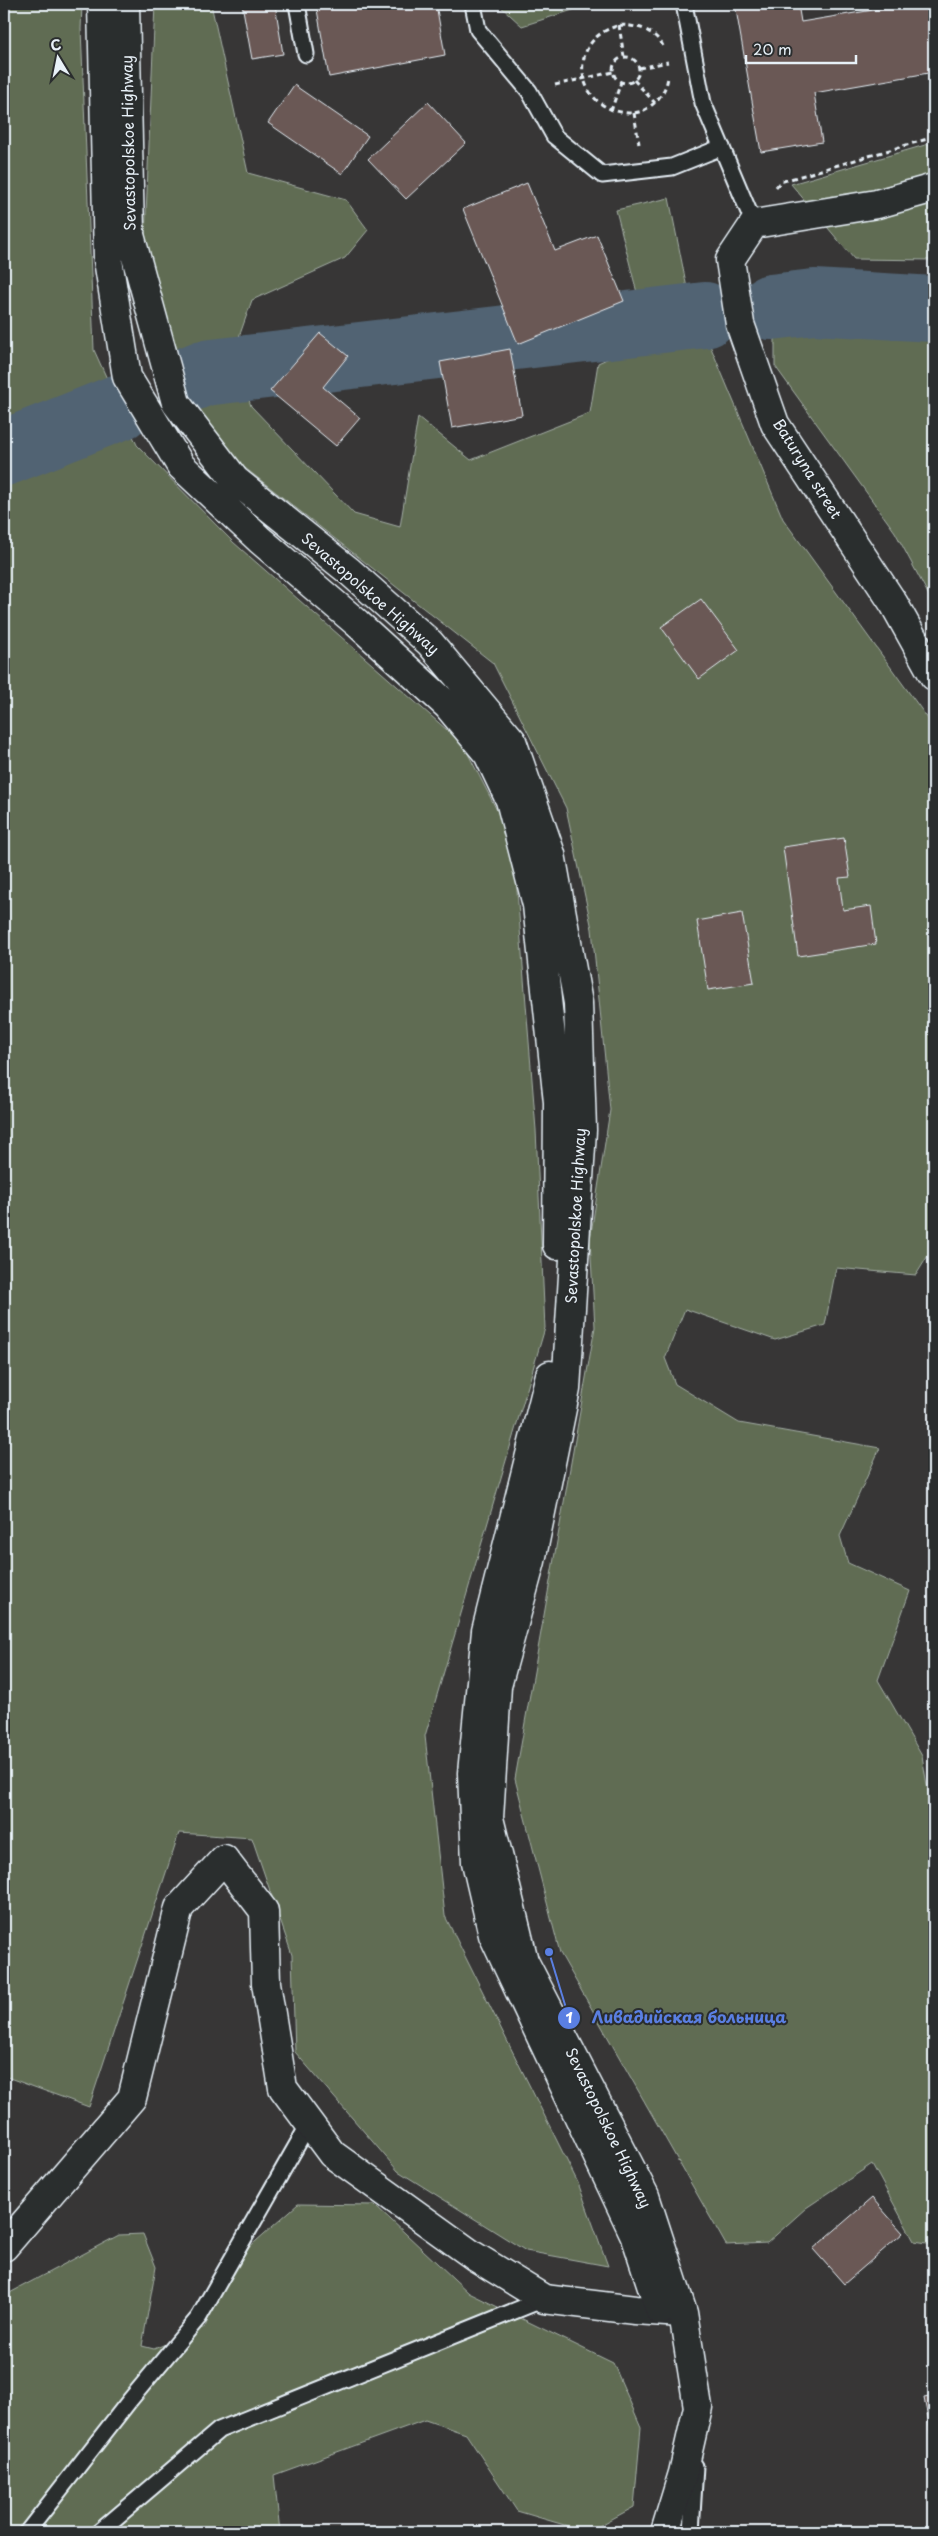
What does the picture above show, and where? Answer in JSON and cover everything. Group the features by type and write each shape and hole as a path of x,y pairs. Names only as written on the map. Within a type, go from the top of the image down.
{"main road":[{"path":"102,4 108,260 127,377 181,466 260,540 357,623 448,706 488,754 510,800 538,905 558,1102 558,1216 550,1378 486,1632 472,1773 476,1862 494,1935 671,2312"},
{"name":"Sevastopolskoe Highway","path":"126,4 130,235 176,403 235,480 349,572 430,642 512,741 551,854 578,1003 582,1130 566,1389 531,1561 497,1686 489,1818 524,1961 645,2196 671,2312 698,2407 683,2473 665,2532"},
{"path":"754,224 878,204 934,188"},
{"name":"Baturyna street","path":"754,224 730,260 740,324 775,424 894,604 934,676"},
{"path":"4,2247 132,2098 179,1908 224,1859 264,1911 266,1984 283,2088 332,2154 474,2256 544,2299 671,2312"}],"lane":[{"path":"297,4 306,54"},
{"path":"473,4 478,30 529,91 554,136 602,174 672,166 722,147"},
{"path":"684,4 703,103 754,224"},
{"path":"27,2532 130,2400 199,2317 309,2124"},
{"path":"99,2532 219,2430 544,2299"},
{"path":"691,2532 698,2407"}],"path":[{"path":"619,25 624,57"},
{"path":"619,25 642,27 660,40 669,62 668,84 655,103 634,113 611,111 592,98 582,79 584,54 598,35 619,25"},
{"path":"624,57 636,61 640,68"},
{"path":"613,72 614,65 624,57"},
{"path":"640,68 694,57"},
{"path":"613,72 622,82 628,83 634,80 640,68"},
{"path":"529,91 613,72"},
{"path":"634,80 655,103"},
{"path":"611,111 622,82"},
{"path":"754,224 780,182 934,136"}],"green space":[{"path":"4,4 82,4 81,29 94,350 137,445 233,542 463,744 504,824 516,878 536,1130 545,1328 425,1736 445,1916 578,2183 608,2266 526,2251 398,2171 295,2052 292,1955 252,1838 179,1833 89,2107 4,2076"},
{"path":"155,4 211,4 248,173 346,200 368,230 345,258 252,300 233,354 251,406 354,514 400,527 418,417 471,460 590,413 598,363 649,340 616,210 669,198 688,293 783,519 934,727 934,996 932,998 934,1011 934,1114 928,1163 934,1181 934,1246 916,1275 836,1268 825,1325 775,1340 685,1309 665,1358 675,1384 739,1423 880,1448 840,1536 848,1563 910,1591 878,1680 922,1756 934,1825 934,1952 928,2033 934,2042 934,2244 914,2241 872,2164 806,2208 767,2243 726,2245 560,1953 515,1779 595,1327 590,1240 610,1110 592,929 566,808 493,663 226,453 161,354 145,238"},
{"path":"498,4 592,4 522,26"},
{"path":"932,143 934,145 934,260 854,259 791,184"},
{"path":"934,300 934,605 895,532 775,366 775,339 813,321"},
{"path":"298,2204 375,2205 469,2293 613,2363 641,2427 634,2507 588,2532 517,2511 466,2434 425,2420 274,2475 280,2532 4,2532 4,2296 119,2235 143,2234 156,2267 142,2346 154,2349 205,2327 230,2264"}],"building":[{"path":"242,4 275,4 283,54 252,59"},
{"path":"316,4 436,4 445,55 329,77"},
{"path":"735,4 798,4 801,22 909,4 934,4 934,72 814,93 822,142 761,152"},
{"path":"294,85 368,136 342,174 268,123"},
{"path":"428,102 466,143 406,199 368,159"},
{"path":"527,183 555,251 597,235 624,301 518,344 463,209"},
{"path":"320,333 348,356 323,387 360,418 336,446 270,391"},
{"path":"510,349 522,415 452,428 440,362"},
{"path":"701,599 739,650 699,679 661,627"},
{"path":"844,838 850,877 839,878 843,910 871,906 876,944 798,956 783,847"},
{"path":"742,913 754,983 708,990 697,921"},
{"path":"872,2198 903,2233 844,2284 813,2249"},
{"path":"934,2396 934,2448 924,2398"}],"waterway":[{"path":"771,307 814,302 934,309"},
{"path":"192,378 204,373 705,315"},
{"path":"4,453 120,407"}],"place":[{"name":"Ливадийская больница","path":"549,1952"}]}
